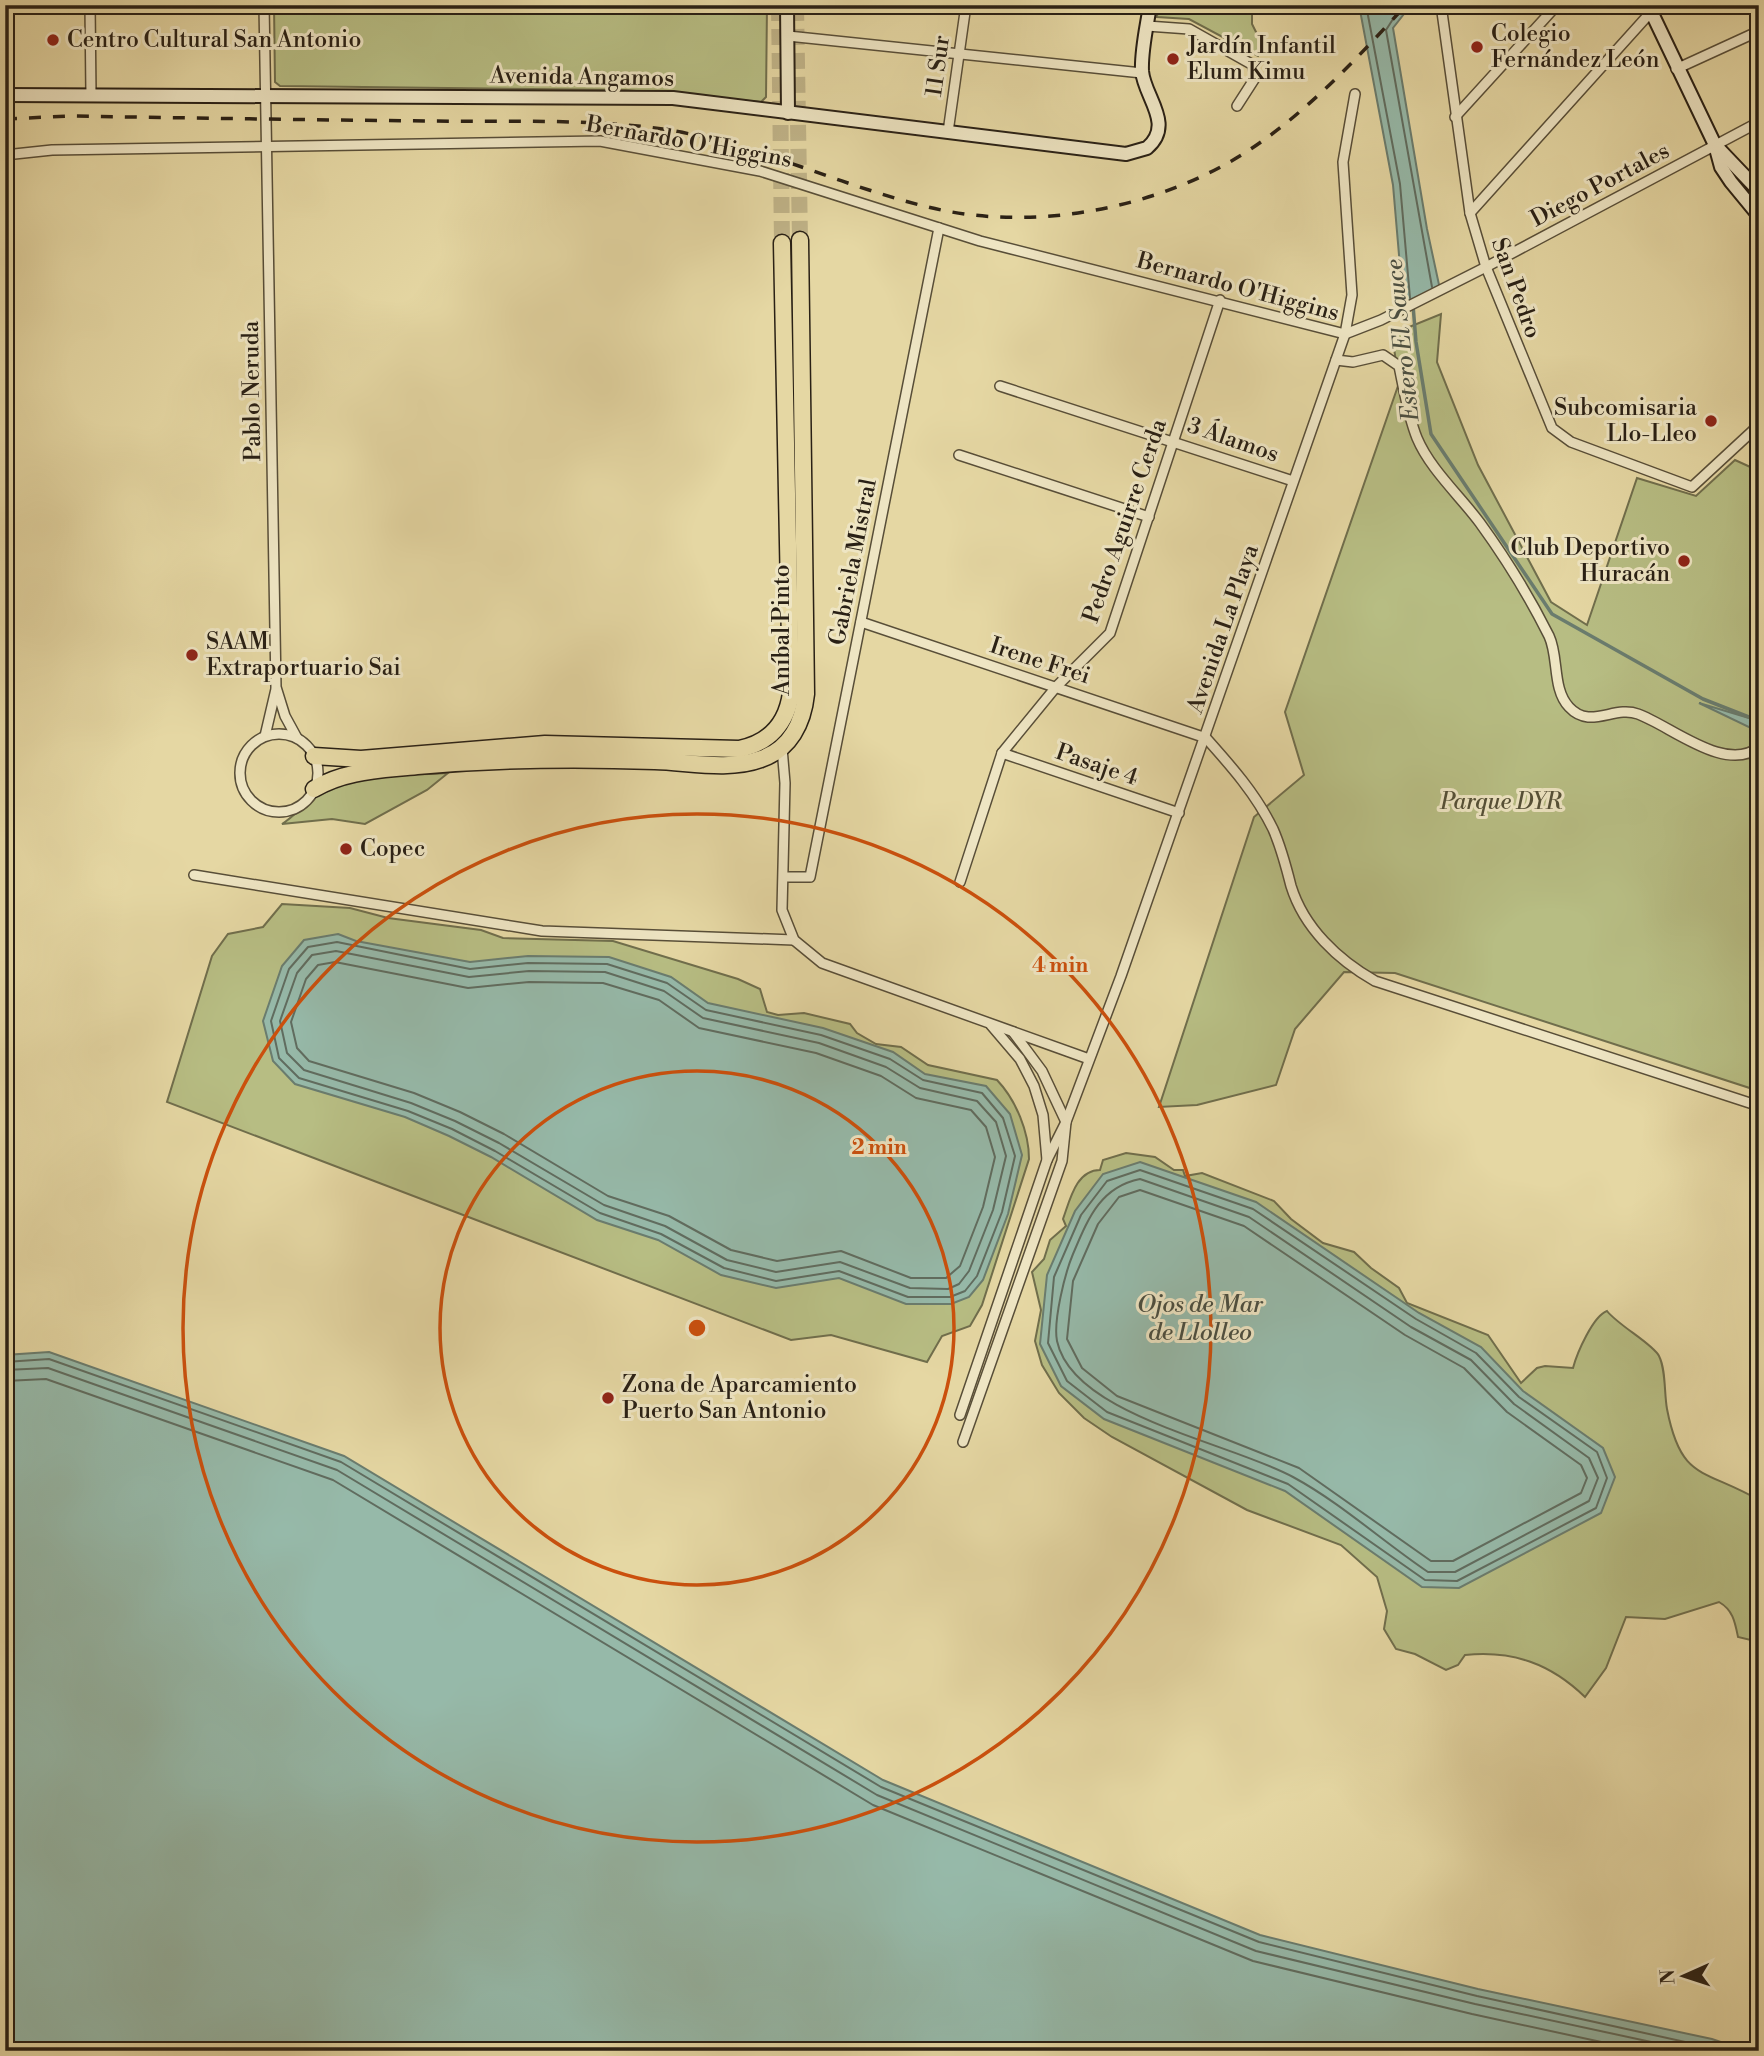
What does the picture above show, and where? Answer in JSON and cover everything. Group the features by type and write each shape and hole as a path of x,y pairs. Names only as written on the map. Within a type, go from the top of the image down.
{"highway":[{"name":"Aníbal Pinto","path":"782,748 799,725 806,694 800,240"},
{"name":"Aníbal Pinto","path":"314,756 361,759 545,744 730,750 756,744 777,729 787,712 791,693 782,243"},
{"path":"314,789 350,774 480,761 590,758 732,765 763,758 782,748 777,729"}],"street":[{"path":"90,5 91,95"},
{"name":"Pablo Neruda","path":"264,5 276,687 265,736"},
{"path":"788,5 788,113"},
{"name":"11 Sur","path":"948,132 966,5"},
{"name":"San Pedro","path":"1441,5 1470,213 1486,267 1552,428 1571,442 1692,487 1759,425"},
{"path":"1455,117 1557,5"},
{"path":"788,36 1142,73 1147,6"},
{"path":"1470,213 1649,9 1715,145 1721,167 1759,216"},
{"path":"1147,26 1189,29 1253,65 1255,78 1237,106"},
{"path":"1676,69 1759,31"},
{"name":"Avenida Angamos","path":"5,95 673,99 1126,155 1137,153 1152,144 1158,131 1158,116 1142,73"},
{"name":"Avenida La Playa","path":"1047,1160 1066,1122 1179,813 1345,334 1352,295 1343,162 1355,94"},
{"name":"Diego Portales","path":"1345,334 1381,320 1486,267 1759,122"},
{"name":"Bernardo O'Higgins","path":"5,155 44,150 600,141 760,171 979,241 1220,300 1345,334"},
{"path":"1715,145 1759,191"},
{"name":"Gabriela Mistral","path":"784,877 810,877 939,228"},
{"name":"Pedro Aguirre Cerda","path":"960,882 1002,753 1056,687 1110,634 1220,300"},
{"path":"1336,360 1353,362 1377,355 1389,357 1399,366 1418,439 1482,525 1545,630 1554,652 1562,696 1569,707 1579,715 1594,718 1620,712 1637,713 1700,746 1736,756 1749,754 1759,747"},
{"name":"3 Álamos","path":"1000,386 1293,481"},
{"path":"959,455 1149,517"},
{"name":"Irene Frei","path":"861,622 1206,738"},
{"name":"Pablo Neruda","path":"276,687 285,716 297,738"},
{"path":"281,734 297,738 314,756 318,772 314,789 300,806 286,811 263,808 250,799 242,785 242,761 250,746 265,736 281,734"},
{"path":"1206,738 1244,783 1265,814 1306,917 1331,949 1362,974 1375,981 1759,1105"},
{"path":"782,748 785,783 782,910 794,940 822,962 1089,1059"},
{"name":"Pasaje 4","path":"1002,753 1179,813"},
{"path":"194,875 542,931 794,940"},
{"path":"960,1415 1047,1160 1046,1130 1034,1086 1011,1046 988,1021"},
{"path":"963,1442 1062,1161 1066,1122 1059,1113 1042,1071 1012,1030"}],"green space":[{"path":"274,5 767,5 766,97 761,102 625,90 280,86 275,82"},
{"path":"1158,5 1252,5 1252,24 1264,48 1258,56 1189,19 1157,17"},
{"name":"Parque DYR","path":"1441,314 1437,362 1478,465 1551,602 1587,625 1637,478 1696,496 1735,460 1759,471 1759,1091 1395,973 1344,972 1295,1029 1276,1085 1197,1105 1159,1107 1254,817 1304,775 1285,712 1399,383 1392,334"},
{"path":"448,773 427,790 365,824 332,819 282,824 315,796 350,782"},
{"path":"282,904 350,908 388,918 481,930 503,938 613,941 738,979 760,989 767,1012 778,1015 804,1013 850,1024 857,1033 876,1044 901,1047 928,1065 997,1080 1020,1117 1027,1138 1029,1159 982,1305 970,1326 942,1336 927,1362 831,1335 791,1340 167,1102 212,956 228,934 263,927"},
{"name":"Ojos de Mar de Llolleo","path":"1126,1153 1155,1157 1174,1170 1183,1170 1185,1176 1202,1173 1274,1201 1291,1219 1323,1243 1354,1252 1399,1288 1407,1303 1488,1335 1521,1383 1537,1368 1573,1368 1591,1327 1607,1311 1659,1356 1673,1432 1687,1461 1697,1470 1759,1500 1759,1642 1738,1637 1730,1613 1719,1602 1665,1619 1626,1617 1606,1668 1585,1697 1545,1668 1515,1657 1465,1655 1458,1665 1446,1670 1415,1654 1396,1649 1384,1629 1387,1611 1377,1577 1341,1545 1247,1510 1112,1437 1084,1418 1059,1393 1042,1365 1035,1341 1041,1310 1032,1272 1044,1259 1050,1240 1066,1226 1063,1219 1071,1195 1080,1180 1092,1171 1100,1170 1103,1160"}],"water":[{"path":"1359,5 1411,5 1393,28 1427,229 1441,294 1404,313 1393,185"},
{"path":"1699,703 1759,721 1759,732"},
{"path":"338,934 356,941 470,962 528,956 609,957 671,977 708,1003 823,1028 893,1052 925,1074 986,1086 1010,1114 1022,1155 1008,1214 983,1280 969,1297 951,1304 906,1304 839,1278 776,1288 721,1275 658,1240 597,1220 491,1157 449,1136 405,1117 295,1084 273,1061 263,1021 282,966 304,940"},
{"name":"Ojos de Mar de Llolleo","path":"1140,1162 1256,1202 1419,1313 1481,1347 1523,1391 1603,1448 1615,1477 1601,1513 1459,1588 1422,1587 1285,1491 1104,1419 1061,1386 1040,1344 1047,1275 1075,1211 1103,1174"},
{"path":"49,1352 344,1456 883,1780 1260,1935 1478,1989 1712,2039 1747,2051 5,2051 5,1355"}],"waterway":[{"name":"Estero El Sauce","path":"1413,305 1416,342 1431,434 1552,614 1703,699 1759,721"}],"tunnel":[{"path":"779,5 782,243"},
{"path":"796,5 800,240"}],"railway":[{"path":"5,119 70,116 621,124 719,141 928,207 970,215 1057,215 1101,209 1144,198 1225,165 1261,142 1319,95 1406,5"}],"place":[{"name":"Centro Cultural San Antonio","path":"53,40"},
{"name":"Colegio Fernández León","path":"1477,47"},
{"name":"Jardín Infantil Elum Kimu","path":"1173,59"},
{"name":"Subcomisaria Llo-Lleo","path":"1711,421"},
{"name":"Club Deportivo Huracán","path":"1684,561"},
{"name":"SAAM Extraportuario Sai","path":"192,655"},
{"name":"Copec","path":"346,849"},
{"name":"Zona de Aparcamiento Puerto San Antonio","path":"608,1398"}]}
